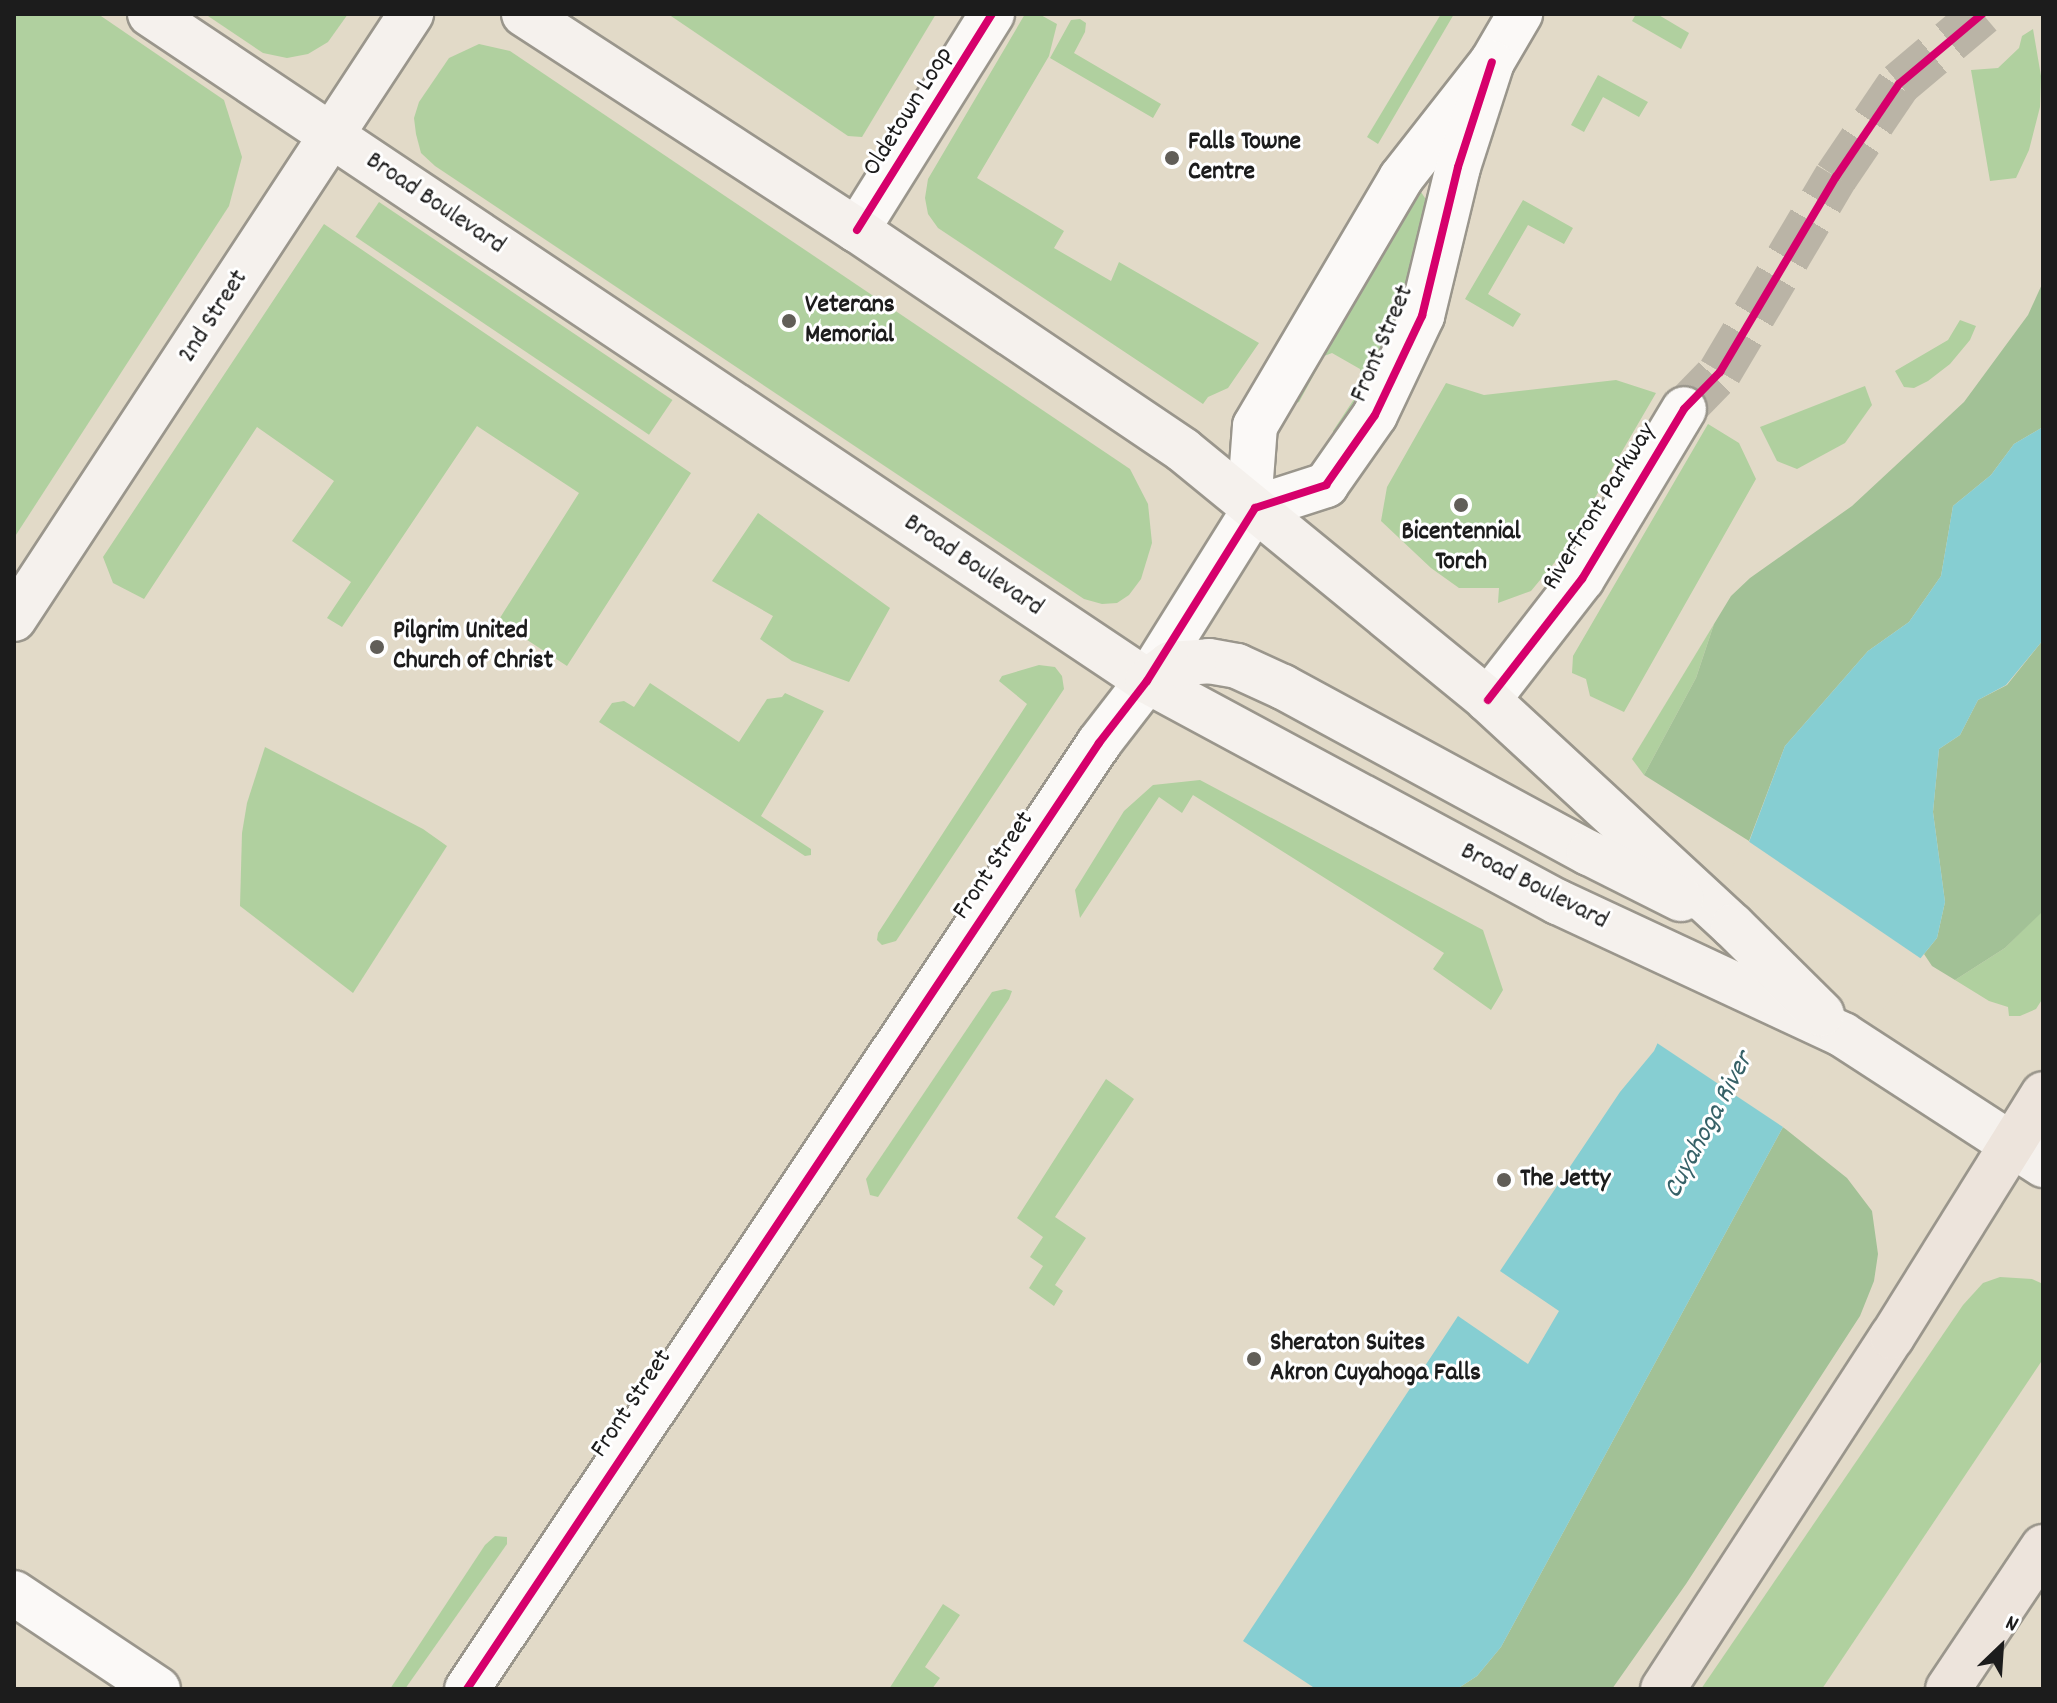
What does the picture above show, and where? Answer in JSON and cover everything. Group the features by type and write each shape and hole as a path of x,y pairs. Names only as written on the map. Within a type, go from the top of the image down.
{"highway":[{"path":"1663,1689 1892,1337 2026,1154 2043,1094"},
{"path":"1948,1689 2043,1547"}],"main road":[{"name":"Broad Boulevard","path":"150,14 1147,681 1558,902 1843,1035 2026,1154"},
{"name":"2nd Street","path":"14,619 411,14"},
{"name":"Broad Boulevard","path":"524,14 857,230 1183,450 1488,700 1733,926 1843,1035"},
{"path":"1147,681 1170,664 1209,661 1237,666 1283,687 1589,853 1733,926"}],"street":[{"name":"Oldetown Loop","path":"857,230 992,14"},
{"name":"Front Street","path":"467,1689 1099,743 1147,681 1255,508 1251,479 1255,426 1401,178 1492,62 1520,14"},
{"name":"Front Street","path":"1255,508 1326,485 1375,415 1422,316 1458,167 1492,62"},
{"name":"Riverfront Parkway","path":"1488,700 1582,579 1684,409"},
{"path":"14,1593 158,1689"}],"green space":[{"path":"14,14 98,14 224,100 242,157 229,206 14,538"},
{"path":"205,14 348,14 328,42 308,54 287,58 263,53"},
{"path":"668,14 936,14 862,137 848,136"},
{"path":"1025,14 1039,14 1057,24 1049,56 977,178 1064,231 1054,248 1111,281 1119,262 1259,343 1228,388 1208,397 1203,404 938,228 928,214 925,198 928,179"},
{"path":"1441,14 1454,14 1378,144 1367,137"},
{"path":"1636,14 1657,14 1689,33 1681,49 1632,21"},
{"path":"1080,19 1086,23 1085,32 1074,53 1161,104 1153,118 1050,58 1071,20"},
{"path":"2033,29 2041,76 2040,107 2029,150 2016,178 1990,181 1971,70 1998,68 2019,48 2022,36"},
{"path":"479,44 510,51 1130,469 1148,504 1152,543 1141,579 1129,595 1117,603 1102,604 1084,599 435,166 421,153 416,134 414,118 419,102 449,58"},
{"path":"1598,75 1648,102 1639,117 1603,97 1584,132 1571,125"},
{"path":"1419,189 1427,201 1413,292 1335,446 1333,431 1364,384 1360,369 1332,353 1324,356 1299,402 1281,408"},
{"path":"1523,200 1573,228 1564,244 1528,225 1488,294 1521,314 1513,327 1465,299"},
{"path":"379,202 672,400 649,435 356,237"},
{"path":"324,224 691,473 567,666 498,621 579,493 477,426 342,627 327,618 351,582 292,541 334,481 257,427 144,599 113,583 103,557"},
{"path":"2043,282 2043,427 2014,444 1991,475 1953,506 1941,576 1909,622 1868,651 1785,746 1749,841 1644,775 1696,678 1714,624 1731,596 1750,578 1852,506 1964,402 2028,315"},
{"path":"1960,320 1976,326 1970,340 1950,364 1914,388 1904,387 1895,371 1948,340"},
{"path":"1616,380 1656,393 1564,551 1531,591 1498,603 1499,588 1459,588 1431,568 1381,521 1387,487 1446,383 1484,395"},
{"path":"1865,386 1872,405 1845,443 1797,469 1777,461 1760,427"},
{"path":"1708,424 1739,443 1756,479 1624,712 1590,696 1586,679 1572,673 1573,656"},
{"path":"758,513 890,608 849,682 792,661 760,639 773,616 712,581"},
{"path":"1714,624 1696,678 1644,775 1632,759"},
{"path":"2043,640 2041,913 2005,948 1955,980 1932,966 1924,954 1937,938 1945,902 1933,812 1939,749 1960,735 1978,700 2007,685"},
{"path":"1039,665 1055,667 1062,676 1064,689 896,941 882,945 877,940 878,933 1027,704 999,681 1002,676"},
{"path":"650,683 739,742 767,699 782,697 785,693 824,711 761,816 811,849 811,855 805,856 599,722 612,703 624,701 634,707"},
{"path":"265,747 423,829 447,846 353,993 240,906 242,833 247,803"},
{"path":"1200,780 1483,930 1503,990 1491,1010 1433,969 1444,953 1193,795 1182,813 1159,797 1080,918 1075,890 1124,811 1153,785"},
{"path":"2043,905 2043,998 2036,1009 2020,1016 2009,1016 2008,1007 1989,1001 1955,980 2005,948 2040,913"},
{"path":"1012,991 1009,999 878,1197 870,1195 866,1179 992,992"},
{"path":"1106,1079 1134,1099 1055,1217 1086,1238 1055,1285 1063,1291 1054,1306 1029,1288 1043,1266 1030,1257 1043,1237 1017,1218"},
{"path":"1783,1127 1847,1178 1872,1211 1878,1254 1874,1281 1860,1316 1686,1584 1612,1689 1457,1689 1477,1676 1501,1647"},
{"path":"2000,1277 2032,1279 2043,1284 2043,1359 1822,1689 1701,1689 1963,1305 1983,1283"},
{"path":"495,1536 507,1537 507,1544 405,1689 390,1689 485,1545"},
{"path":"943,1604 960,1615 925,1667 940,1678 932,1689 889,1689"}],"water":[{"name":"Cuyahoga River","path":"2043,427 2043,640 2006,685 1978,700 1960,735 1939,749 1933,812 1945,902 1937,938 1783,1127 1501,1647 1477,1676 1457,1689 1316,1689 1243,1641 1458,1316 1528,1364 1559,1311 1500,1271 1620,1092 1654,1051 1749,842 1785,746 1868,651 1909,622 1941,576 1953,506 1991,475 2014,444"}],"pier":[{"path":"1745,839 1923,960 1786,1129 1654,1041"}],"tunnel":[{"path":"1684,409 1720,372 1836,177 1899,84 1982,14"}],"cycle path":[{"path":"857,230 992,14"},
{"path":"1488,700 1582,579 1684,409 1720,372 1836,177 1899,84 1982,14"},
{"path":"467,1689 1099,743 1147,681 1255,508 1326,485 1375,415 1422,316 1458,167 1492,62"}],"place":[{"name":"Falls Towne Centre","path":"1172,158"},
{"name":"Veterans Memorial","path":"789,321"},
{"name":"Bicentennial Torch","path":"1461,505"},
{"name":"Pilgrim United Church of Christ","path":"377,647"},
{"name":"The Jetty","path":"1504,1180"},
{"name":"Sheraton Suites Akron Cuyahoga Falls","path":"1254,1359"}]}
